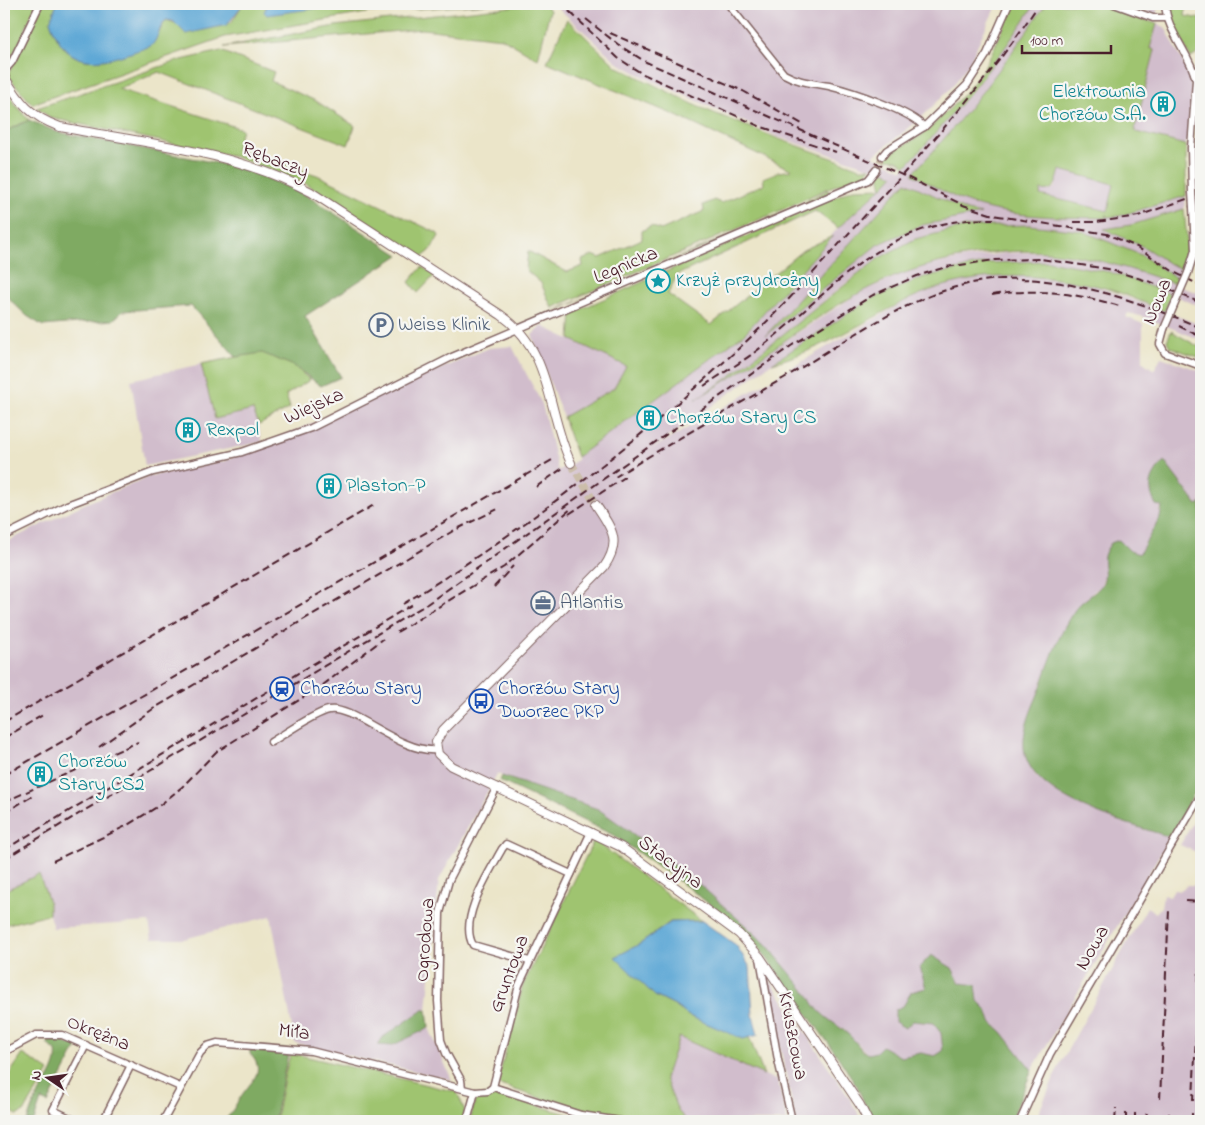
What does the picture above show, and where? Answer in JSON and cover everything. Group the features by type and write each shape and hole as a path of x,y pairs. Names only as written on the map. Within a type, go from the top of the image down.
{"street":[{"path":"4,71 12,62 40,4"},
{"path":"728,4 784,74 792,78 830,86 868,99 911,116 924,127"},
{"path":"882,156 887,150 924,127 956,96 978,70 1009,4"},
{"path":"1114,4 1153,18 1166,18"},
{"path":"1165,4 1166,18 1194,73 1196,93 1190,160 1198,256"},
{"path":"1194,73 1201,68"},
{"name":"Rębaczy","path":"4,76 26,108 60,127 225,159 269,171 288,180 505,318 518,330"},
{"name":"Legnicka","path":"518,330 868,180 876,170"},
{"name":"Nowa","path":"1198,256 1188,273 1164,329 1160,344 1164,353 1201,366"},
{"path":"518,330 547,379 566,451 571,463"},
{"name":"Wiejska","path":"4,536 67,505 153,472 242,452 311,428 452,357 518,330"},
{"path":"271,742 330,710 343,712 412,747 426,751 436,750 437,740 443,730 604,567 611,557 614,548 613,534 596,506"},
{"name":"Stacyjna","path":"436,750 446,763 621,847 739,934 760,957 860,1105 868,1121"},
{"name":"Ogrodowa","path":"462,1088 461,1080 446,1053 442,1040 438,1001 440,913 449,880 497,787"},
{"name":"Nowa","path":"1020,1121 1050,1054 1201,794"},
{"name":"Gruntowa","path":"493,1087 517,989 591,832"},
{"path":"529,961 472,945 470,940 470,920 474,902 506,844 571,874"},
{"name":"Kruszcowa","path":"760,957 778,1060 792,1121"},
{"name":"Okrężna","path":"4,1052 28,1038 45,1033 62,1035 180,1087"},
{"name":"Miła","path":"163,1121 200,1053 207,1046 217,1043 311,1051 462,1088"},
{"path":"76,1121 53,1110 86,1045"},
{"path":"103,1121 131,1065"},
{"path":"462,1088 475,1092 488,1091 493,1087 581,1115 620,1121"},
{"path":"467,1121 475,1092"}],"shaded area":[{"path":"554,4 997,4 969,63 952,87 919,120 873,156 903,170 976,87 1035,4 1046,4 1001,68 936,149 912,174 973,205 1015,214 1048,217 1119,216 1186,196 1184,209 1130,225 1105,230 1144,247 1170,264 1184,270 1178,279 1141,255 1029,225 964,227 915,239 851,279 731,376 861,292 914,269 959,259 1006,253 1047,252 1096,260 1132,269 1201,294 1201,307 1110,272 924,277 869,300 772,363 650,450 904,302 930,290 965,279 1017,275 1071,281 1096,286 1201,325 1201,340 1144,317 1128,313 1126,317 1143,324 1143,362 1154,370 1161,357 1201,371 1201,503 1197,505 1164,461 1160,518 1139,554 1130,551 1119,540 1104,565 1106,572 1101,585 1077,607 1057,644 1042,682 1027,725 1024,746 1035,775 1051,789 1093,810 1170,837 1032,1070 1002,1032 991,1022 987,1010 960,983 952,968 926,988 911,992 904,1005 913,1021 933,1023 941,1033 944,1051 935,1056 921,1053 901,1057 882,1046 876,1052 868,1054 842,1028 833,1024 814,1006 810,997 767,945 700,885 628,830 598,809 497,774 439,880 427,1010 423,1010 383,1037 378,1045 392,1046 429,1028 452,1080 295,1043 271,916 184,939 152,939 149,922 53,928 38,878 4,891 4,543 82,505 150,476 225,461 489,348 512,346 542,404 558,470 567,467 577,460 577,457 745,333 838,228 893,175 778,137 650,80 618,63","holes":["906,182 967,211 980,214 922,225 877,245 769,332"]},
{"path":"1125,4 1159,4 1156,15"},
{"path":"1157,24 1165,27 1188,72 1192,91 1186,145 1136,132 1135,128 1155,50 1150,49"},
{"path":"1199,125 1201,125 1201,247 1199,245 1195,161"},
{"path":"1060,170 1114,184 1108,211 1040,195 1041,191 1049,191 1055,187"},
{"path":"542,326 626,366 614,388 563,417 532,335"},
{"path":"201,364 215,419 254,410 262,442 145,466 131,380"},
{"path":"1201,809 1201,854 1180,845"},
{"path":"1188,885 1201,885 1201,1121 1035,1121 1060,1064 1147,907 1156,913 1161,907 1163,895 1170,897 1174,889 1179,891"},
{"path":"766,980 770,980 850,1099 858,1113 859,1121 796,1121"},
{"path":"679,1037 778,1081 787,1121 687,1121 678,1111 665,1078"}],"green space":[{"path":"4,4 36,4 20,42 7,64 4,65"},
{"path":"43,4 57,4 50,21 58,40 68,52 79,58 91,61 119,56 151,46 166,20 175,23 231,23 243,4 268,4 265,8 321,6 321,4 489,4 372,12 225,37 32,104 9,77 9,73"},
{"path":"543,4 550,10 538,59 502,38 422,29 224,47 335,26"},
{"path":"1015,4 1035,4 990,68 957,108 906,166 898,160 885,159 895,150 924,133 968,89 987,62"},
{"path":"1046,4 1102,4 1157,24 1150,48 1155,50 1135,128 1136,132 1186,145 1186,196 1119,216 1107,217 1107,214 1106,218 1023,215 975,205 951,195 912,174 966,113","holes":["1060,170 1114,184 1108,211 1040,195 1041,190 1049,190 1055,185"]},
{"path":"1168,4 1187,4 1185,16 1201,19 1201,51 1191,58 1171,21"},
{"path":"567,19 616,66 699,107 779,139 860,168 870,168 866,174 826,189 784,209 552,308 541,283 526,270 528,251 567,272 583,266 582,260 593,255 600,258 642,239 642,231 651,226 661,230 704,211 703,205 714,200 721,203 764,184 763,178 778,172 792,170 672,114 547,62"},
{"path":"221,51 274,72 271,81 316,101 355,126 348,145 159,72 118,89 242,129 236,149 317,175 437,233 439,236 430,251 421,258 305,183 236,157 51,118 37,108 177,61"},
{"path":"4,88 29,120 4,132"},
{"path":"29,120 57,132 243,168 304,194 399,255 305,316 341,377 321,386 294,366 262,353 236,357 191,306 123,311 113,320 43,326 27,316 4,294 4,132"},
{"path":"882,170 894,175 882,188 879,174"},
{"path":"906,182 967,211 981,214 922,225 877,245 765,336"},
{"path":"881,188 838,228 815,211 677,275 668,294 711,325 803,250 833,236 745,333 577,457 563,417 614,388 626,366 570,339 572,313 853,189"},
{"path":"827,190 830,192 806,204 541,317 800,205"},
{"path":"1184,209 1187,240 1184,270 1170,264 1144,247 1104,229 1131,225"},
{"path":"1029,225 1082,231 1141,255 1178,279 1176,284 1097,260 1048,252 1001,252 976,255 927,266 882,282 840,304 738,373 696,399 728,378 879,258 915,239 964,227"},
{"path":"1048,261 1110,272 1171,294 1165,311 1114,291 1072,281 1024,276 976,279 929,291 905,301 824,344 772,363 869,300 924,277 987,263"},
{"path":"422,267 435,275 418,293 409,282"},
{"path":"1171,331 1201,348 1201,358 1170,347 1167,341"},
{"path":"262,352 294,366 310,380 286,395 290,408 259,425 253,410 215,419 201,364"},
{"path":"1164,461 1197,505 1201,503 1201,781 1170,837 1106,816 1083,807 1061,795 1043,782 1030,766 1024,748 1029,718 1056,646 1066,623 1078,606 1101,586 1104,575 1104,556 1108,548 1111,543 1119,540 1130,551 1139,554 1160,518 1162,506 1156,505 1151,492 1151,482"},
{"path":"502,776 598,809 628,830 700,885 767,945 810,997 813,1004 868,1054 876,1052 882,1046 901,1057 921,1053 935,1056 943,1051 941,1033 933,1023 913,1021 905,1028 895,1022 895,1010 904,1005 911,992 926,988 920,967 931,955 952,968 960,983 976,985 978,1001 987,1010 991,1022 1002,1032 1032,1070 1011,1121 912,1121 895,1115 893,1121 872,1121 857,1086 834,1051 763,953 742,930 690,889 613,835 500,781"},
{"path":"594,840 702,921 670,922 640,944 616,957 655,996 675,1006 689,1016 743,1038 749,1037 764,1075 679,1037 665,1078 678,1111 687,1121 642,1121 580,1111 497,1084 523,985"},
{"path":"39,874 49,902 49,914 4,925 4,891"},
{"path":"423,1010 427,1010 429,1028 391,1046 378,1045 383,1037"},
{"path":"54,1039 77,1047 48,1103 41,1100 34,1121 27,1121 35,1101 55,1064 56,1051 47,1044 49,1040"},
{"path":"250,1049 289,1049 274,1121 224,1121 256,1076 257,1066 250,1054"},
{"path":"291,1053 457,1092 465,1111 463,1121 275,1121"},
{"path":"23,1054 49,1071 24,1112 17,1115 4,1107 4,1082"},
{"path":"495,1093 577,1117 604,1121 470,1121 476,1097"}],"water":[{"path":"57,4 243,4 227,25 186,34 173,21 166,20 151,46 105,60 91,60 79,58 68,51 58,39 50,21"},
{"path":"268,4 321,4 319,8 267,15 264,12"},
{"path":"702,921 736,945 750,967 753,1015 758,1035 743,1039 689,1016 675,1006 655,996 615,957 640,944 671,922"}],"tunnel":[{"path":"876,170 882,156"},
{"path":"571,463 596,505"}],"railway":[{"path":"559,4 574,15"},
{"path":"403,604 496,544 585,479 671,409 769,320 938,135 1001,58 1039,4"},
{"path":"570,12 618,58 641,73 759,126 836,152"},
{"path":"586,19 620,46 646,62 909,178 963,205 993,215 1107,234 1137,247 1174,272 1201,286"},
{"path":"610,33 743,91 804,125"},
{"path":"1074,222 1097,222 1138,216 1201,194"},
{"path":"704,386 755,352 836,282 890,244 920,231 954,222 994,219"},
{"path":"4,859 427,604 791,346 873,295 917,276 946,267 995,260 1041,259 1108,269 1151,282 1201,303"},
{"path":"615,477 888,316 915,302 943,291 972,283 1001,279 1026,279 1078,286 1129,300 1201,328"},
{"path":"992,295 1024,292 1056,293 1088,298 1119,306"},
{"path":"1179,326 1201,337"},
{"path":"4,775 552,460"},
{"path":"536,487 563,468"},
{"path":"569,514 625,477"},
{"path":"4,722 374,505"},
{"path":"397,632 504,567 572,508"},
{"path":"99,747 153,709 453,531 498,509"},
{"path":"494,587 513,566"},
{"path":"4,850 413,604"},
{"path":"53,861 126,826 160,805 182,787 216,752 323,685 383,639"},
{"path":"4,738 43,715"},
{"path":"4,802 138,742"},
{"path":"4,813 34,795"},
{"path":"1186,901 1201,902"},
{"path":"1160,1099 1169,910"},
{"path":"1193,1101 1201,925"},
{"path":"1115,1121 1116,1108"},
{"path":"1126,1109 1126,1121"},
{"path":"1135,1109 1135,1121"},
{"path":"1146,1121 1147,1110"},
{"path":"1169,1112 1169,1121"},
{"path":"1192,1113 1192,1121"}],"place":[{"name":"Elektrownia Chorzów S.A.","path":"1163,104"},
{"name":"Krzyż przydrożny","path":"658,281"},
{"name":"Weiss Klinik","path":"381,325"},
{"name":"Chorzów Stary CS","path":"649,418"},
{"name":"Rexpol","path":"188,430"},
{"name":"Plaston-P","path":"329,486"},
{"name":"Atlantis","path":"543,603"},
{"name":"Chorzów Stary","path":"282,689"},
{"name":"Chorzów Stary Dworzec PKP","path":"481,701"},
{"name":"Chorzów Stary CS2","path":"40,774"}]}
